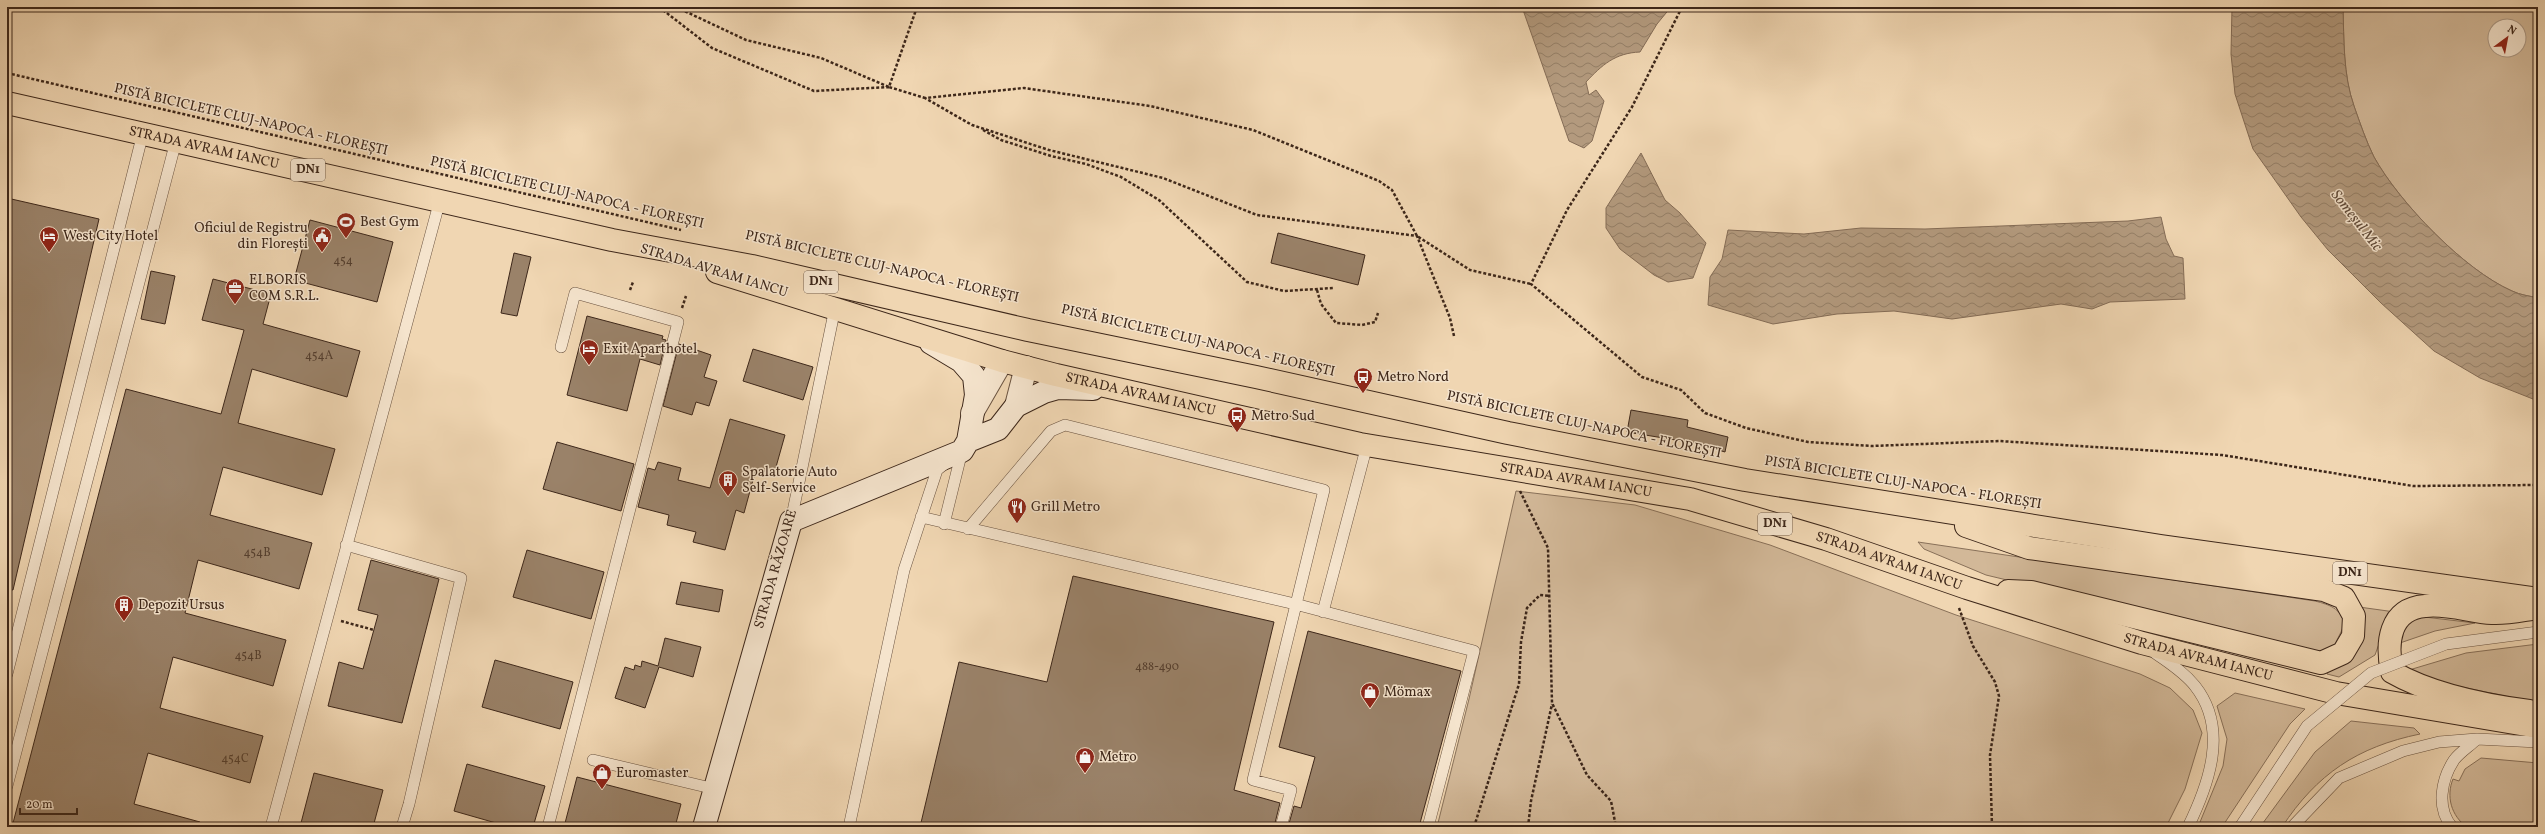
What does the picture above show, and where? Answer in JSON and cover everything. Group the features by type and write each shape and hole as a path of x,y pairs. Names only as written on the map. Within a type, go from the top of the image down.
{"main road":[{"name":"STRADA AVRAM IANCU","path":"7,103 612,240 752,266 1028,330 1256,377 1516,435 1745,480 2161,546 2538,599"},
{"name":"STRADA AVRAM IANCU","path":"612,240 908,330 1002,361 1367,445 1690,499 1826,539 1963,597 2336,693 2538,727"},
{"path":"1914,508 2029,548 2324,590 2344,598 2354,616 2353,636 2343,653 2320,663 2031,592 1963,597"},
{"path":"2538,608 2494,614 2425,606 2406,612 2392,628 2388,653 2392,672 2412,683 2458,697 2538,712"}],"street":[{"path":"908,330 947,351 974,376 976,395 965,446"},
{"path":"972,413 1002,361"},
{"path":"1016,406 1026,367"},
{"path":"791,521 965,446 998,428 1016,406 1044,392 1058,388 1115,388"},
{"name":"STRADA RĂZOARE","path":"704,827 791,521"}],"lane":[{"path":"7,674 143,133"},
{"path":"7,786 176,141"},
{"path":"271,827 440,200"},
{"path":"548,827 678,322 575,293 561,347"},
{"name":"STRADA RĂZOARE","path":"791,521 834,308"},
{"path":"968,529 1051,431 1065,425 1324,490 1253,780 1290,790 1281,827"},
{"path":"1323,612 1367,445"},
{"path":"849,827 904,570 937,470 965,446"},
{"path":"944,524 965,446"},
{"path":"921,517 944,524 1295,604 1474,651 1428,827"},
{"path":"346,545 461,578 409,804 402,827"},
{"path":"2240,827 2307,726 2371,673 2446,644 2538,632"},
{"path":"2142,643 2181,672 2195,686 2212,720 2214,753 2210,772 2202,800 2188,827"},
{"path":"2452,827 2445,818 2441,789 2454,760 2477,739"},
{"path":"2292,827 2339,778 2403,752 2439,742 2477,739 2538,742"},
{"path":"593,760 715,789"}],"path":[{"path":"659,7 712,48 814,90 889,87"},
{"path":"676,7 746,40 821,58 889,87 925,98 1001,140 1051,156 1086,164 1121,177 1159,200 1246,282 1284,291 1334,288"},
{"path":"889,87 917,7"},
{"path":"1531,284 1567,210 1632,107 1682,7"},
{"name":"PISTĂ BICICLETE CLUJ-NAPOCA - FLOREȘTI","path":"7,73 684,231"},
{"path":"925,98 1024,88 1150,106 1253,130 1383,184 1392,190 1417,236 1450,318 1454,336"},
{"path":"975,126 1049,150 1163,178 1257,215 1417,236 1470,270 1531,284 1642,376 1681,390 1705,413 1746,428 1808,442 1872,446 1999,441 2222,455 2413,486 2538,485"},
{"path":"630,290 633,282"},
{"path":"1318,290 1322,304 1336,323 1362,325 1375,322 1378,313"},
{"path":"1518,488 1548,548 1550,596 1552,703 1531,801 1528,827"},
{"path":"1474,827 1519,684 1521,642 1527,608 1540,595 1550,596"},
{"path":"1963,597 1973,646 1995,682 1999,696 1990,755 1992,827"},
{"path":"327,617 374,630"},
{"path":"1552,703 1587,775 1612,801 1616,827"}],"shaded area":[{"path":"2343,7 2538,7 2538,298 2512,291 2493,281 2474,268 2434,233 2399,194 2385,175 2368,145 2350,94 2345,57"},
{"path":"1516,491 1635,505 1770,545 1956,615 2140,674 2170,688 2193,710 2202,733 2185,789 2166,827 1437,827 1469,699"},
{"path":"1918,542 2315,601 2334,608 2340,614 2345,624 2334,646 2316,654 1986,575 1924,549"},
{"path":"2359,607 2395,612 2385,627 2375,655 2339,677 2327,674"},
{"path":"2416,616 2475,623 2435,631 2397,644 2399,630"},
{"path":"2538,644 2538,703 2419,678 2409,670 2466,653"},
{"path":"2235,693 2305,709 2290,724 2222,827 2198,827 2223,766 2227,739 2217,706"},
{"path":"2351,721 2414,728 2420,734 2397,740 2358,755 2324,778 2309,792 2295,808 2282,827 2260,827 2315,752"},
{"path":"2481,758 2538,763 2538,827 2467,827 2457,817 2451,805 2450,799 2453,779 2459,781 2465,769"}],"water":[{"path":"1522,7 1671,7 1657,24 1640,52 1616,57 1598,70 1586,82 1589,95 1596,90 1604,101 1592,141 1584,148 1569,141"},
{"name":"Someșul Mic","path":"2232,7 2343,7 2345,57 2350,94 2368,145 2385,175 2399,194 2434,233 2474,268 2493,281 2512,291 2538,298 2538,401 2480,378 2434,351 2381,303 2328,250 2301,217 2253,149 2235,94 2231,54"},
{"path":"1641,153 1665,200 1680,213 1706,243 1693,278 1668,282 1654,275 1620,249 1606,228 1606,208"},
{"path":"2161,217 2166,239 2174,256 2183,258 2185,299 2110,302 2092,309 2061,304 1952,319 1894,311 1837,314 1773,324 1708,305 1710,277 1722,259 1728,230 1804,234 1861,228 1925,229 2128,221"}],"building":[{"path":"7,198 99,219 13,590 7,589"},
{"path":"310,220 393,242 377,302 294,280"},
{"path":"1278,233 1365,255 1358,285 1271,263"},
{"path":"514,253 531,257 517,316 501,313"},
{"path":"151,271 175,276 165,324 141,319"},
{"name":"Depozit Ursus","path":"213,279 271,294 263,324 360,351 347,397 252,369 238,423 335,449 322,495 223,467 210,515 312,543 299,589 198,560 185,613 286,640 273,686 173,657 160,708 263,736 250,783 148,753 134,804 200,822 199,827 12,827 126,389 221,414 244,330 202,320"},
{"path":"587,316 663,336 662,339 666,340 660,365 640,359 627,411 567,395"},
{"path":"679,344 711,355 704,377 717,381 709,406 696,402 692,415 663,406"},
{"path":"753,349 813,367 803,400 743,381"},
{"path":"1631,410 1688,420 1687,427 1728,437 1725,452 1694,443 1627,432"},
{"path":"730,419 785,435 774,474 756,469 744,513 736,510 725,550 693,542 696,532 667,525 669,515 638,507 648,468 655,470 658,462 681,468 678,480 710,488"},
{"path":"557,442 634,464 621,511 543,489"},
{"path":"527,550 604,572 591,619 513,597"},
{"path":"371,560 439,579 402,723 328,706 339,662 363,669 378,615 358,610"},
{"path":"1073,576 1274,622 1234,790 1280,803 1274,827 920,827 959,662 1047,682"},
{"path":"681,582 723,590 719,612 676,604"},
{"name":"Mömax","path":"1308,631 1461,671 1419,827 1288,827 1294,806 1301,808 1315,757 1279,747"},
{"path":"665,638 701,647 693,677 659,667 645,708 615,698 625,667 634,670 635,665 641,667 642,661 658,666"},
{"path":"495,660 573,682 560,729 482,707"},
{"path":"467,764 545,786 533,827 510,827 454,811"},
{"path":"314,773 383,790 373,827 317,827 301,823"},
{"name":"Euromaster","path":"577,777 681,804 675,827 564,827"}],"place":[{"name":"Best Gym","path":"346,239"},
{"name":"West City Hotel","path":"49,253"},
{"name":"Oficiul de Registru din Florești","path":"322,253"},
{"name":"ELBORIS COM S.R.L.","path":"235,305"},
{"name":"Exit Aparthotel","path":"589,366"},
{"name":"Metro Nord","path":"1363,394"},
{"name":"Metro Sud","path":"1237,433"},
{"name":"Spalatorie Auto Self-Service","path":"728,497"},
{"name":"Grill Metro","path":"1017,524"},
{"name":"Depozit Ursus","path":"124,622"},
{"name":"Mömax","path":"1370,709"},
{"name":"Metro","path":"1085,774"},
{"name":"Euromaster","path":"602,790"}]}
